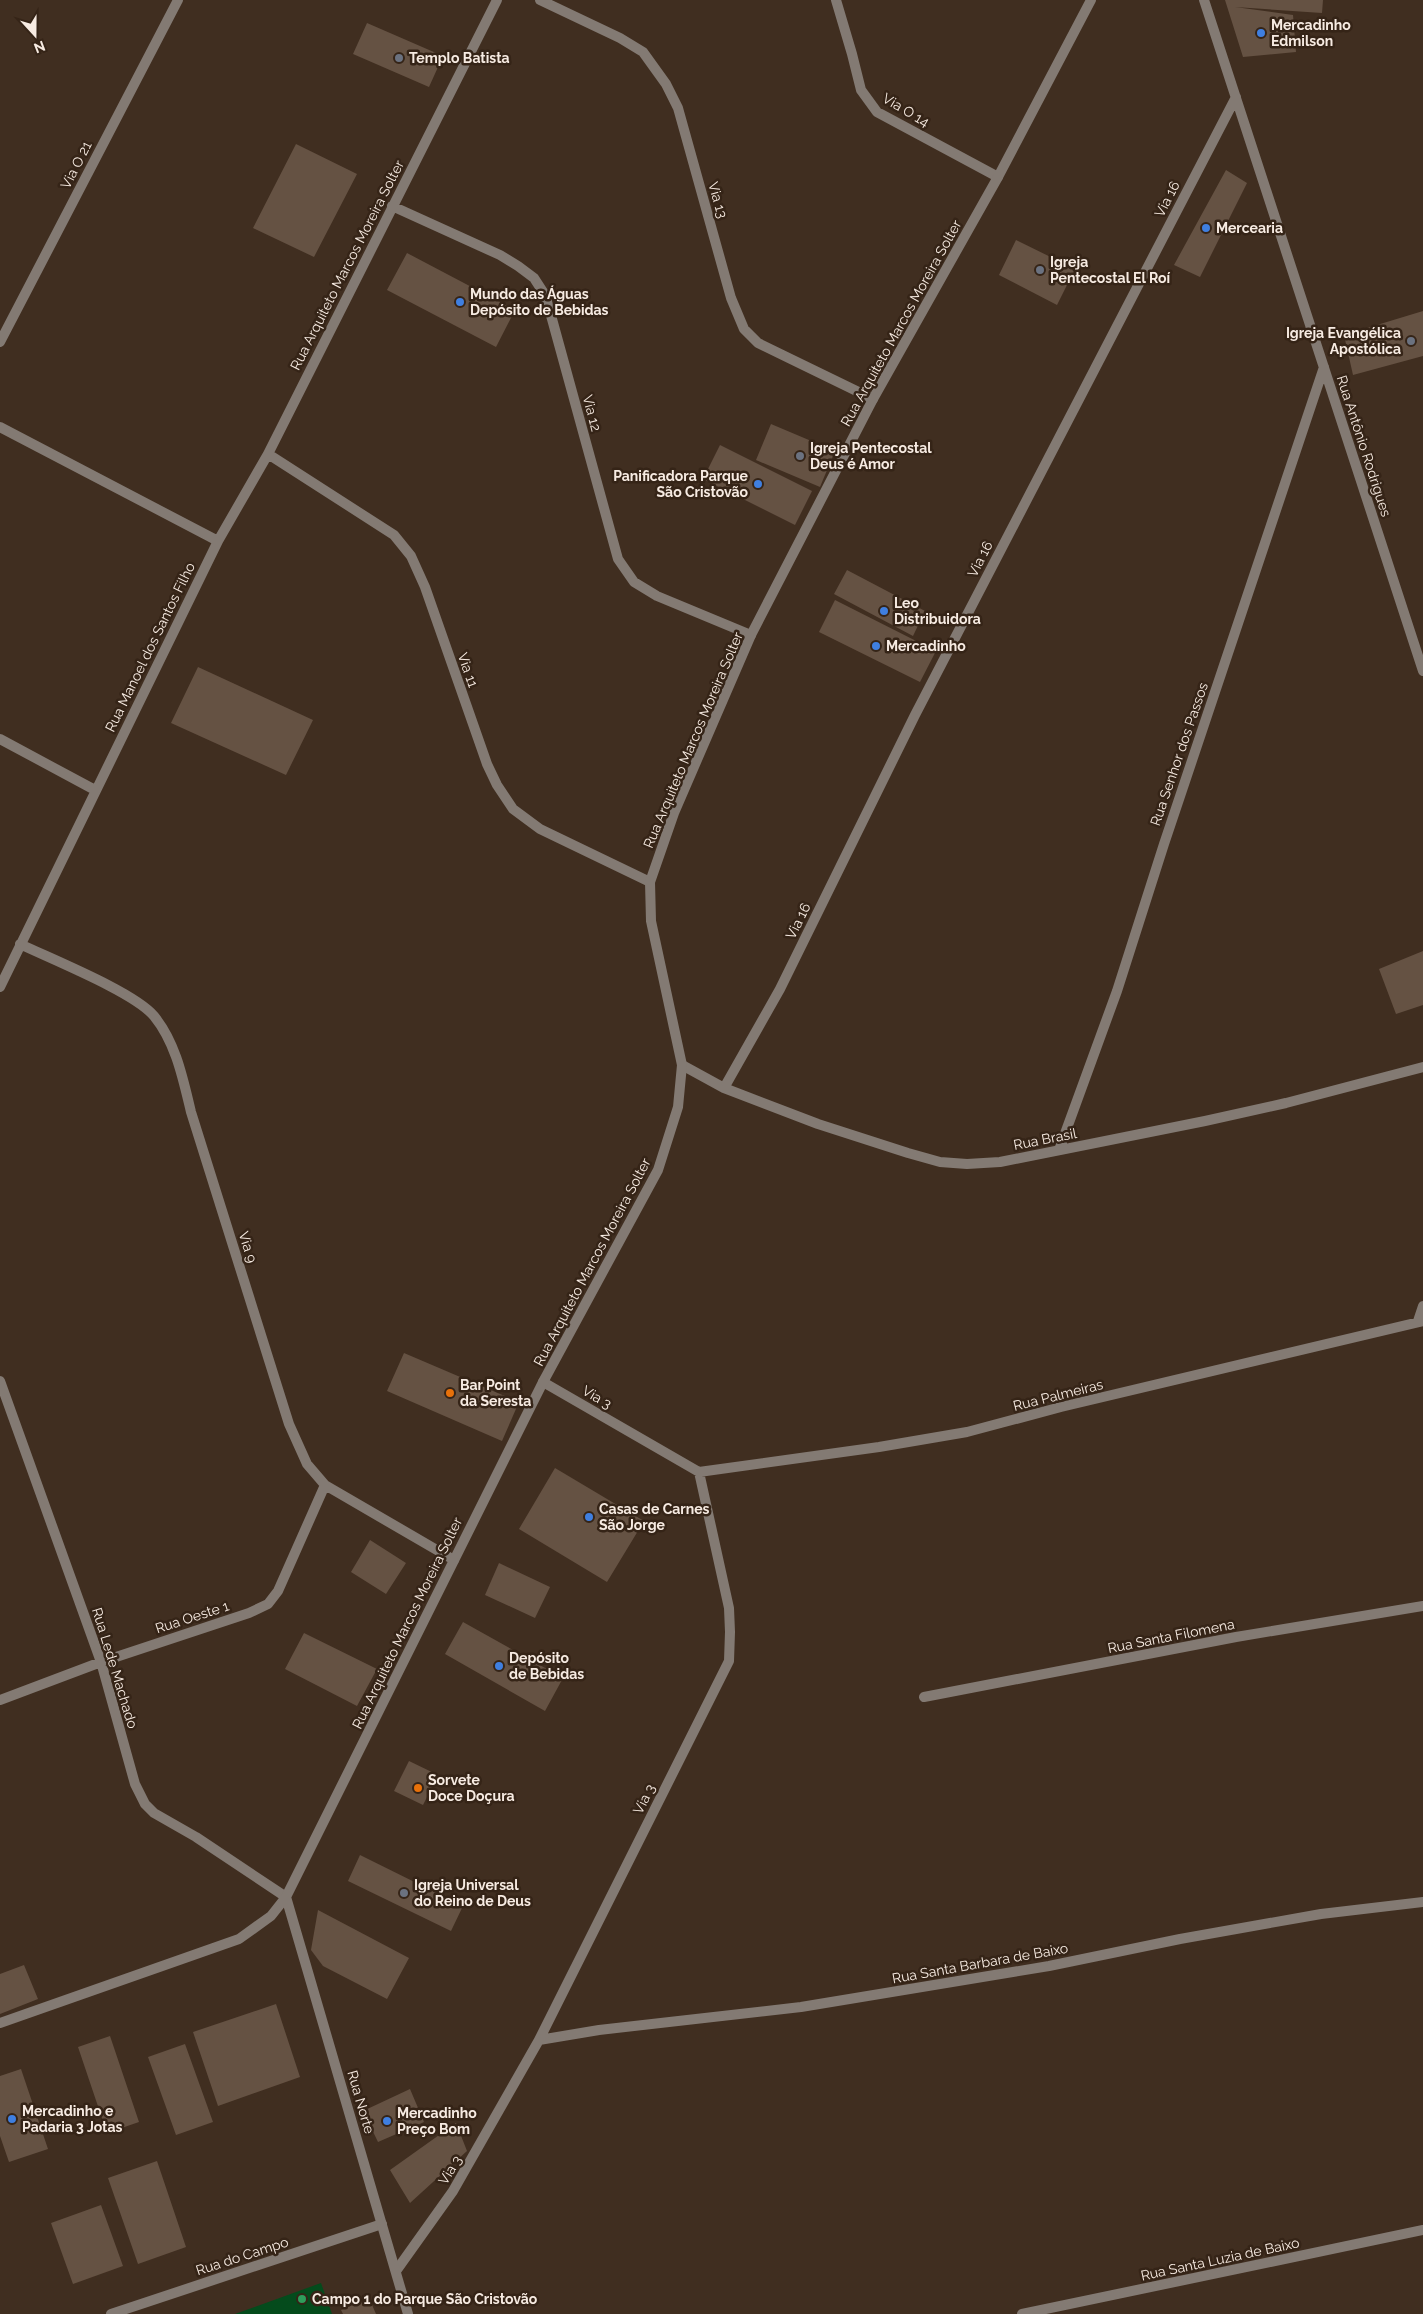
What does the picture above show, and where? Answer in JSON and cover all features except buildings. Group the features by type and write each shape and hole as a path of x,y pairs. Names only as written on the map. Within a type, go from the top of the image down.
{"street":[{"name":"Via O 21","path":"0,342 178,0"},
{"name":"Rua Arquiteto Marcos Moreira Solter","path":"218,541 268,454 498,0"},
{"name":"Via 13","path":"540,0 620,38 643,52 666,84 678,108 730,298 744,329 758,343 873,400"},
{"name":"Via O 14","path":"836,0 861,90 877,112 998,177"},
{"name":"Rua Arquiteto Marcos Moreira Solter","path":"286,1897 543,1382 658,1170 678,1107 682,1065 651,921 650,882 674,814 751,635 873,400 998,177 1090,0"},
{"name":"Rua Antônio Rodrigues","path":"1204,0 1423,671"},
{"name":"Via 16","path":"724,1088 780,989 915,715 1236,97"},
{"name":"Via 12","path":"392,206 500,255 534,278 545,295 618,560 634,582 657,596 751,635"},
{"name":"Rua Senhor dos Passos","path":"1059,1150 1117,991 1164,844 1324,367"},
{"path":"0,427 218,541"},
{"name":"Via 11","path":"268,454 394,535 411,556 425,587 487,764 497,785 513,809 540,829 650,882"},
{"name":"Rua Manoel dos Santos Filho","path":"0,987 218,541"},
{"path":"0,739 95,790"},
{"name":"Via 9","path":"20,944 115,990 154,1016 181,1068 191,1112 289,1424 307,1464 325,1485 454,1560"},
{"name":"Rua Brasil","path":"682,1065 724,1088 818,1124 940,1162 967,1164 1000,1162 1268,1107 1423,1067"},
{"path":"1421,1321 1423,1306"},
{"name":"Rua Palmeiras","path":"699,1472 879,1448 967,1432 1421,1321"},
{"name":"Rua Lede Machado","path":"0,1381 101,1662 135,1784 145,1804 154,1813 196,1837 286,1897"},
{"name":"Via 3","path":"396,2271 453,2191 539,2040 729,1661 729,1608 699,1472 543,1382"},
{"name":"Rua Oeste 1","path":"0,1700 101,1662 249,1613 268,1604 278,1591 325,1485"},
{"name":"Rua Santa Filomena","path":"924,1697 1236,1637 1423,1606"},
{"path":"0,2023 239,1939 271,1916 286,1897"},
{"name":"Rua Norte","path":"286,1897 408,2314"},
{"name":"Rua Santa Barbara de Baixo","path":"539,2040 600,2030 801,2007 1049,1966 1180,1939 1321,1914 1423,1902"},
{"name":"Rua do Campo","path":"111,2314 382,2224"},
{"name":"Rua Santa Luzia de Baixo","path":"1022,2314 1423,2230"}],"green space":[{"name":"Campo 1 do Parque São Cristovão","path":"321,2283 332,2314 235,2314"}],"place":[{"name":"Mercadinho Edmilson","path":"1261,33"},
{"name":"Templo Batista","path":"399,58"},
{"name":"Mercearia","path":"1206,228"},
{"name":"Igreja Pentecostal El Roí","path":"1040,270"},
{"name":"Mundo das Águas Depósito de Bebidas","path":"460,302"},
{"name":"Igreja Evangélica Apostólica","path":"1411,341"},
{"name":"Igreja Pentecostal Deus é Amor","path":"800,456"},
{"name":"Panificadora Parque São Cristovão","path":"758,484"},
{"name":"Leo Distribuidora","path":"884,611"},
{"name":"Mercadinho","path":"876,646"},
{"name":"Bar Point da Seresta","path":"450,1393"},
{"name":"Casas de Carnes São Jorge","path":"589,1517"},
{"name":"Depósito de Bebidas","path":"499,1666"},
{"name":"Sorvete Doce Doçura","path":"418,1788"},
{"name":"Igreja Universal do Reino de Deus","path":"404,1893"},
{"name":"Mercadinho e Padaria 3 Jotas","path":"12,2119"},
{"name":"Mercadinho Preço Bom","path":"387,2121"},
{"name":"Campo 1 do Parque São Cristovão","path":"302,2299"}]}
